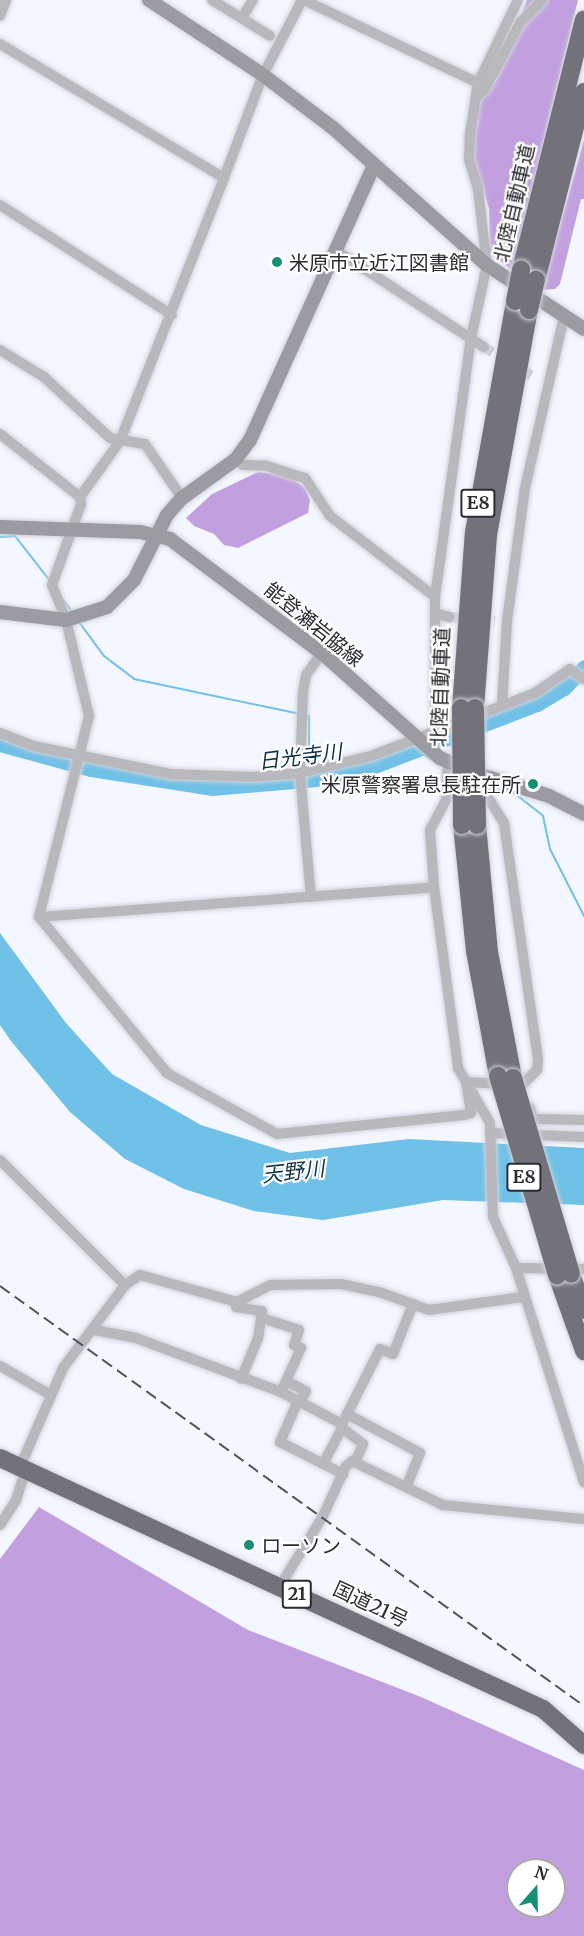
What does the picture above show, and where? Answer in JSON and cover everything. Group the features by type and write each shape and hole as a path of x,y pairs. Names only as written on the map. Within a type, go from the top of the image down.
{"highway":[{"name":"北陸自動車道","path":"584,20 522,305 490,525 468,708 475,951 511,1080 570,1273 584,1310"},
{"name":"北陸自動車道","path":"529,275 584,92"},
{"name":"北陸自動車道","path":"570,1273 584,1352"},
{"name":"国道21号","path":"0,1458 543,1709 584,1745"}],"street":[{"path":"0,16 6,0"},
{"path":"149,0 263,75 333,128 373,167 487,265 584,330"},
{"path":"212,0 270,36"},
{"path":"242,18 253,0"},
{"path":"80,497 120,441 172,315 263,75 303,0 478,83"},
{"path":"435,730 435,597 471,338 487,265 478,189 469,160 476,97 478,83 518,0"},
{"path":"476,97 485,89 520,23 542,0"},
{"path":"0,44 224,178"},
{"path":"0,612 66,620 87,616 121,596 143,567 157,534 182,498 236,459 250,440 334,249 373,167"},
{"path":"0,205 172,315"},
{"path":"334,249 484,346"},
{"path":"502,705 507,621 525,488 546,384 564,316"},
{"path":"0,350 44,377 110,438 146,444 182,498"},
{"path":"534,377 546,384"},
{"path":"0,434 80,497 81,504 70,529 52,585 66,620 89,716 81,758 39,917"},
{"path":"236,459 243,465 267,466 305,478 330,516 435,597"},
{"name":"能登瀬岩脇線","path":"0,527 157,534 170,539 322,653 448,763 549,796 584,814"},
{"path":"435,613 449,617"},
{"path":"495,621 507,621"},
{"path":"311,897 300,772 303,692 306,675 322,653"},
{"path":"0,733 34,746 81,758 170,774 254,777 300,772 372,756 579,676"},
{"path":"448,763 446,800 430,830 434,887 458,1068 490,1123 493,1217 516,1268 523,1297 584,1483"},
{"path":"466,1082 511,1080 537,1070 538,1059 504,823 486,794 486,777"},
{"path":"39,917 434,887"},
{"path":"39,917 167,1073 277,1134 464,1115 471,1113 466,1082"},
{"path":"511,1080 533,1119 584,1120"},
{"path":"490,1133 584,1137"},
{"path":"0,1160 125,1284"},
{"path":"516,1268 570,1273"},
{"path":"0,1525 16,1500 23,1468 49,1394 63,1368 95,1330 125,1284 140,1275 237,1302 271,1286 341,1284 429,1310 523,1297"},
{"path":"237,1302 236,1307 262,1311 262,1318 241,1379"},
{"path":"323,1464 380,1349 393,1354 413,1304"},
{"path":"262,1318 299,1330 294,1344 301,1348 281,1392"},
{"path":"95,1330 135,1338 281,1392 344,1422 420,1453 406,1487"},
{"path":"0,1366 49,1394"},
{"path":"286,1381 306,1391 280,1442 343,1474"},
{"path":"280,1586 343,1474 363,1444 344,1422"},
{"path":"352,1461 443,1505 584,1519"}],"shaded area":[{"path":"527,0 578,0 512,270 490,253 489,209 472,151 477,104 496,81"},
{"path":"584,140 584,199 581,199 560,284 555,289 542,290"},
{"path":"258,472 287,475 305,488 310,500 308,513 238,548 224,545 214,534 194,526 186,518 212,494"},
{"path":"39,1507 248,1630 421,1697 584,1770 584,1936 0,1936 0,1559"}],"water":[{"name":"天野川","path":"0,933 66,1023 112,1074 201,1125 290,1153 409,1139 584,1148 584,1205 443,1200 323,1220 254,1211 184,1189 125,1159 70,1112 11,1041 0,1025"}],"waterway":[{"path":"0,537 15,536 50,581"},
{"path":"62,598 73,613"},
{"path":"79,622 104,656 134,679 300,714"},
{"name":"日光寺川","path":"0,744 91,769 212,788 328,778 369,768 537,704 564,688 584,667"},
{"path":"306,715 309,716 309,766"},
{"path":"410,746 439,765"},
{"path":"489,786 514,793 543,816 550,849 584,916"}],"tunnel":[{"path":"484,347 534,377"},
{"path":"449,617 495,621"}],"railway":[{"path":"0,1286 584,1706"}],"place":[{"name":"米原市立近江図書館","path":"277,262"},
{"name":"米原警察署息長駐在所","path":"533,784"},
{"name":"ローソン","path":"249,1545"}]}
